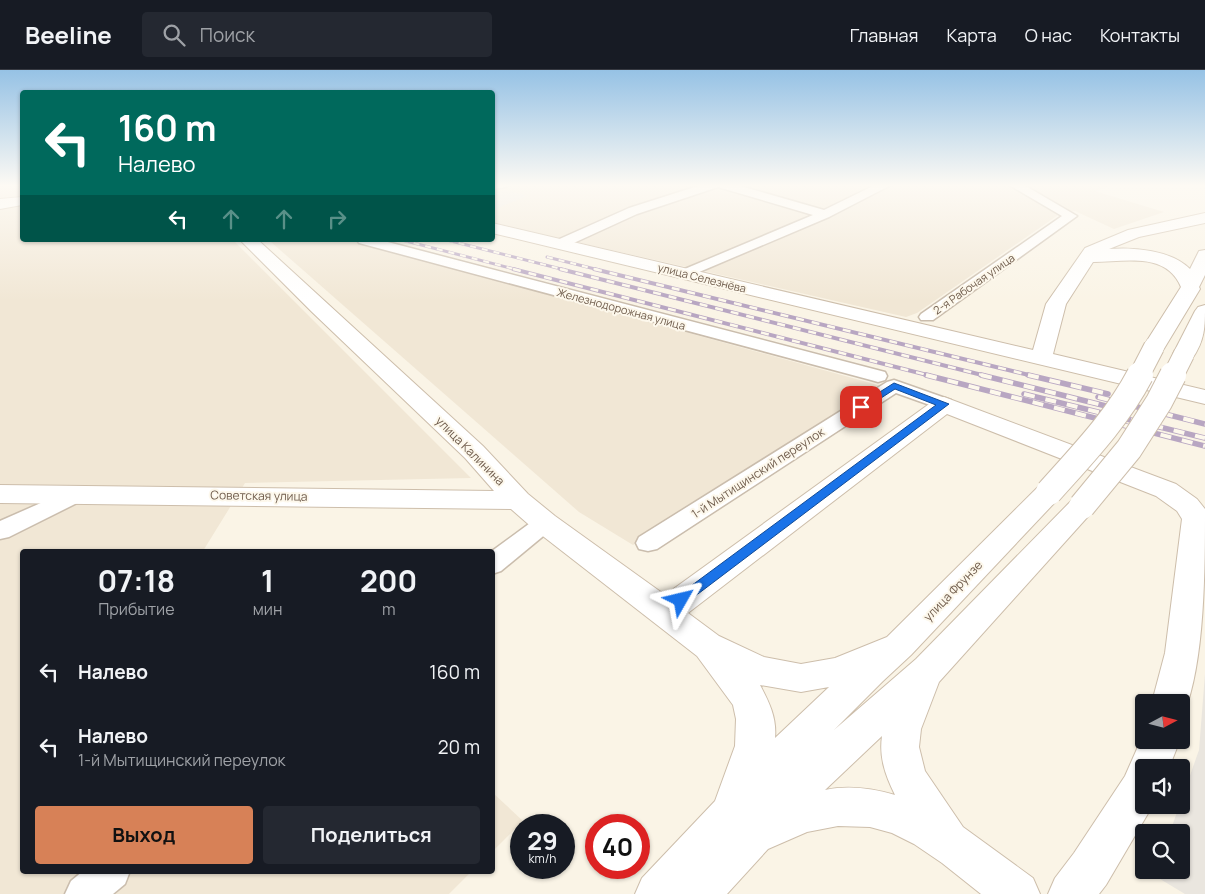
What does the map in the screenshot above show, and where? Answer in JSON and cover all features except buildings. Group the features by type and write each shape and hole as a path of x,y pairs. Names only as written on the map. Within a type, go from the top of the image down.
{"main road":[{"path":"1041,358 1056,304 1091,252 1134,233 1179,223"},
{"name":"улица Селезнёва","path":"495,229 685,274 919,323 1041,358 1205,397"},
{"name":"улица Калинина","path":"250,242 474,452 518,500 545,523 707,644"},
{"path":"1087,260 1103,254 1118,253 1156,259 1172,265 1182,272 1190,289"},
{"name":"улица Фрунзе","path":"658,894 740,826 814,773 914,658 1049,492 1099,437 1131,392 1154,346 1177,314 1205,255"},
{"name":"улица Фрунзе","path":"914,658 1082,506 1130,450 1159,402 1205,311"},
{"path":"666,612 944,404 1166,490 1192,510 1197,519 1184,653 1173,694"},
{"name":"Советская улица","path":"0,494 518,500"},
{"path":"707,644 758,670 801,678 914,658 907,708 901,728 899,747 901,763 912,789 947,840"},
{"path":"707,644 744,690 753,707 757,722 756,738 740,826 784,820 811,811 842,805 864,806 900,815 947,840 1017,894"},
{"path":"1071,894 1090,869 1135,797"},
{"name":"улица Фрунзе","path":"697,894 740,826"}],"street":[{"path":"560,244 605,223"},
{"path":"685,274 803,223"},
{"name":"2-я Рабочая улица","path":"919,323 1060,223"},
{"name":"Железнодорожная улица","path":"371,242 886,381 944,404"},
{"name":"1-й Мытищинский переулок","path":"648,543 886,381"},
{"path":"0,531 77,494"},
{"path":"495,563 545,523"},
{"path":"84,894 108,874"}],"shaded area":[{"path":"0,223 20,223 20,242 235,242 471,478 245,483 204,549 20,549 20,874 469,874 449,894 0,894"},
{"path":"495,223 1046,223 917,313 906,317"},
{"path":"1102,223 1130,223 1114,229"},
{"path":"271,242 359,242 885,387 633,545 579,512"},
{"path":"1205,674 1205,894 1185,894 1160,879 1190,879 1190,824 1173,824 1176,814 1190,814 1190,775 1199,750"},
{"path":"495,795 516,814 510,814 510,834 495,849"}],"railway":[{"path":"410,242 518,270"},
{"path":"455,242 565,270"},
{"path":"547,257 599,270"},
{"path":"513,269 931,376"},
{"path":"560,269 986,376"},
{"path":"594,269 1033,376"},
{"path":"926,375 1205,446"},
{"path":"981,375 1106,406"},
{"path":"1028,375 1108,394"},
{"path":"1024,394 1205,438"},
{"path":"1098,397 1205,424"}],"route":[{"path":"681,600 944,404 894,386 861,407"}]}
